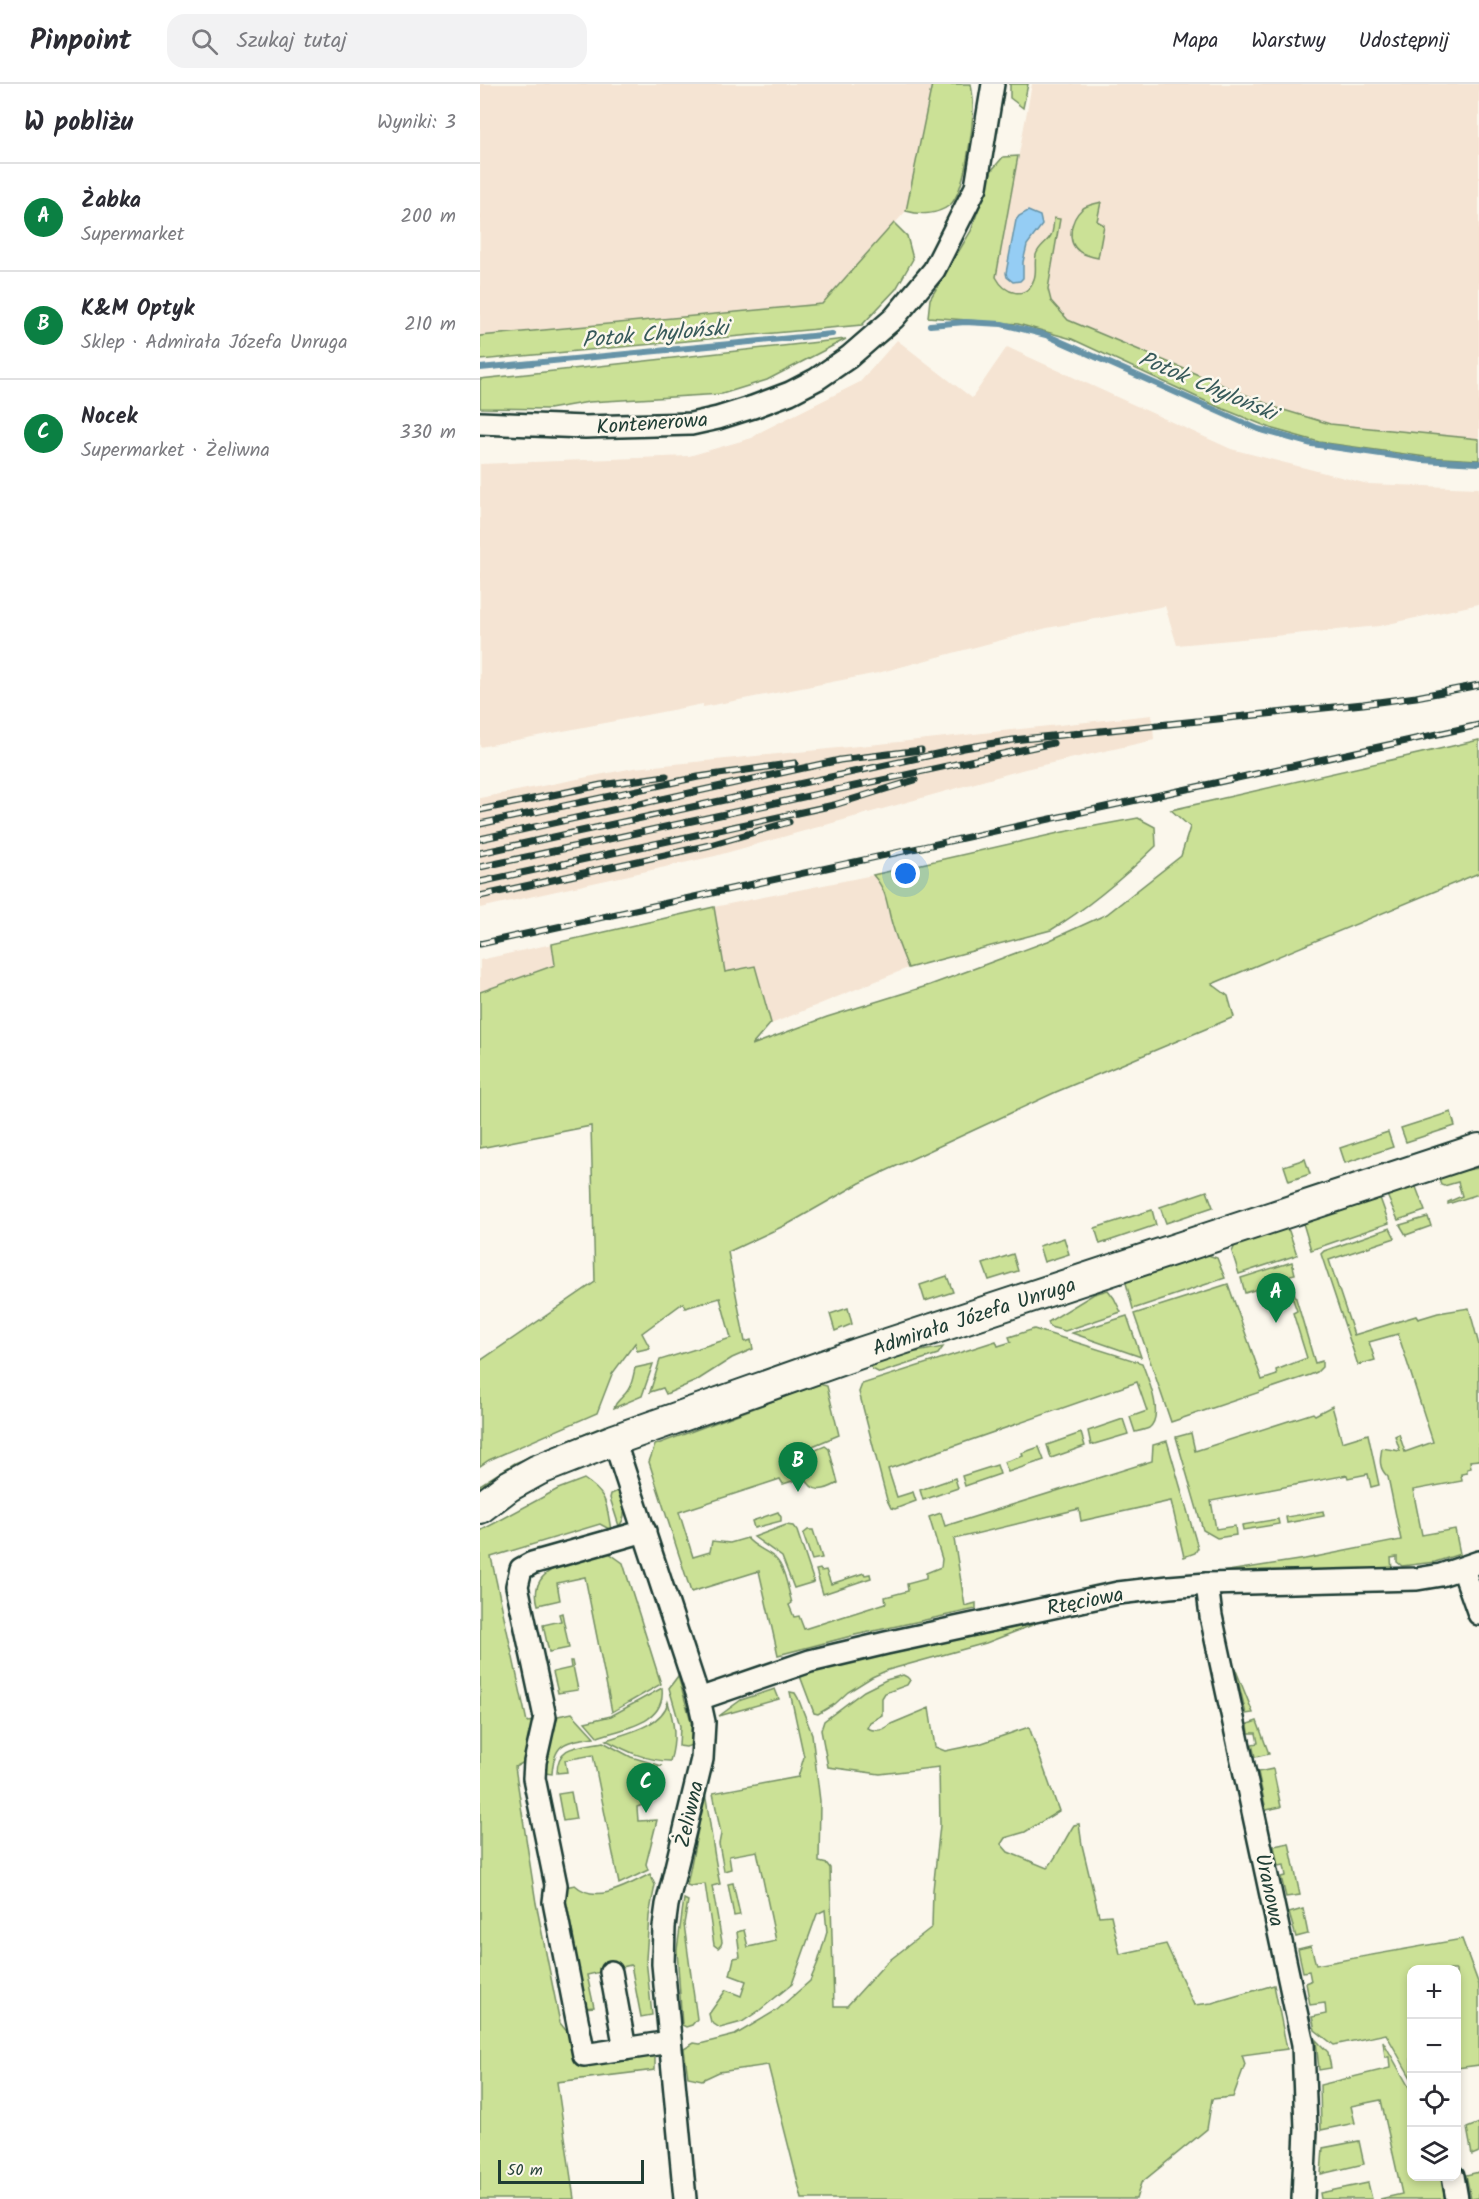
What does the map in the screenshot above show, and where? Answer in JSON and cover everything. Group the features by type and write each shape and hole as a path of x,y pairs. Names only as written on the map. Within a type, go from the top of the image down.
{"street":[{"name":"Kontenerowa","path":"480,423 585,427 691,424 753,407 817,380 849,357 894,318 934,270 976,187 993,84"},
{"name":"Admirała Józefa Unruga","path":"480,1508 509,1486 538,1470 614,1440 860,1353 1479,1149"},
{"name":"Żeliwna","path":"614,1440 699,1699 704,1722 702,1759 667,1905 664,1927 663,1964 685,2199"},
{"path":"645,1531 532,1563 521,1569 517,1586 545,1718 535,1762 534,1779 556,1885 554,1902 585,2055 670,2042"},
{"path":"1471,1566 1479,1614"},
{"name":"Rtęciowa","path":"699,1699 810,1661 886,1642 1118,1593 1207,1584 1417,1579 1471,1566"},
{"name":"Uranowa","path":"1207,1584 1303,2044 1306,2129 1303,2199"},
{"path":"611,1972 625,2049"},
{"path":"1454,2181 1457,2199"}],"shaded area":[{"path":"480,84 932,84 906,211 822,304 480,336"},
{"path":"1032,84 1479,84 1479,440 1330,424 1277,408 994,288"},
{"path":"897,340 972,398 1007,347 1231,449 1368,484 1479,488 1479,604 1379,626 1177,645 1165,606 1047,628 878,673 480,747 480,464 689,456 752,438 860,382"},
{"path":"1152,715 1154,740 1025,769 715,856 480,908 480,798 634,768"},
{"path":"873,875 882,885 889,902 892,924 908,968 771,1024 755,967 725,972 714,907"},
{"path":"552,944 555,965 480,992 480,960"}],"green space":[{"path":"932,84 971,84 972,129 964,174 955,198 950,205 940,211 917,213 906,211"},
{"path":"1010,84 1028,84 1023,108 1010,98"},
{"path":"1018,156 996,277 1005,288 1021,293 1030,286 1035,276 1037,252 1051,235 1054,218 1060,219 1048,289 1051,301 1068,320 1277,408 1330,424 1479,439 1479,460 1426,457 1319,442 1273,429 1216,406 1072,339 1018,324 928,317 930,299 971,231 992,170 1003,157"},
{"path":"1101,202 1097,221 1104,225 1098,258 1075,248 1071,230 1082,209"},
{"path":"894,223 907,236 913,259 896,289 862,325 480,360 480,336 822,304"},
{"path":"846,339 767,380 722,394 589,402 549,409 480,408 480,379"},
{"path":"1479,740 1479,873 1212,984 1228,996 1234,1017 1056,1092 918,1156 860,1183 790,1223 728,1252 745,1342 751,1340 753,1349 732,1358 696,1381 666,1394 663,1388 650,1392 660,1360 731,1338 720,1298 685,1308 683,1303 642,1333 650,1348 637,1351 635,1343 612,1374 597,1413 480,1466 480,1361 595,1282 591,1126 480,1148 480,992 555,965 552,944 714,907 725,972 755,966 771,1023 752,1045 827,1017 930,985 1048,941 1107,914 1181,856 1190,827 1171,810"},
{"path":"1138,818 1155,827 1156,846 1079,912 1051,930 908,968 885,894 873,875 1063,832"},
{"path":"1451,1112 1455,1126 1406,1142 1401,1128"},
{"path":"1388,1132 1393,1147 1345,1163 1340,1148"},
{"path":"1305,1159 1310,1174 1289,1181 1284,1166"},
{"path":"1479,1168 1479,1194 1448,1204 1462,1196 1458,1182 1444,1186 1441,1185 1438,1177 1442,1174"},
{"path":"1410,1185 1416,1187 1425,1211 1398,1220 1386,1193"},
{"path":"1207,1191 1213,1207 1166,1223 1160,1207"},
{"path":"1375,1197 1380,1198 1389,1223 1311,1250 1303,1223"},
{"path":"1152,1210 1156,1225 1100,1244 1095,1228"},
{"path":"1428,1217 1431,1226 1406,1235 1400,1225"},
{"path":"1284,1228 1289,1231 1297,1255 1239,1274 1232,1252 1235,1245"},
{"path":"1390,1228 1395,1238 1329,1260 1354,1335 1416,1316 1418,1319 1469,1308 1479,1345 1479,1460 1470,1461 1471,1468 1467,1469 1467,1473 1461,1474 1462,1481 1413,1490 1422,1535 1455,1529 1460,1554 1435,1562 1402,1566 1397,1562 1397,1557 1391,1558 1392,1570 1222,1574 1222,1572 1305,1559 1401,1540 1388,1477 1381,1467 1382,1448 1400,1451 1395,1436 1399,1434 1405,1452 1433,1442 1398,1334 1369,1342 1375,1360 1358,1365 1321,1254"},
{"path":"1064,1238 1069,1254 1044,1262 1039,1246"},
{"path":"1202,1253 1217,1258 1225,1278 1133,1309 1126,1283 1127,1278"},
{"path":"1013,1254 1018,1271 989,1280 983,1264"},
{"path":"1292,1262 1295,1274 1290,1275 1290,1278 1315,1363 1322,1361 1322,1367 1310,1375 1171,1422 1134,1314 1228,1284 1262,1380 1277,1375 1276,1370 1307,1358 1293,1313 1297,1311 1286,1280 1245,1293 1241,1278"},
{"path":"947,1276 953,1292 925,1301 920,1285"},
{"path":"1108,1290 1121,1312 1065,1331 1050,1327 1048,1322 1094,1294"},
{"path":"848,1308 852,1324 835,1331 830,1314"},
{"path":"1127,1316 1141,1357 1072,1333"},
{"path":"1034,1329 1142,1363 1155,1406 1155,1415 1149,1428 1135,1432 1130,1417 1147,1411 1137,1382 888,1469 897,1497 913,1492 916,1501 895,1509 891,1508 859,1392 862,1384 996,1341 998,1346 1011,1342 1009,1337"},
{"path":"943,1347 938,1354 880,1373 872,1369 869,1361"},
{"path":"653,1364 642,1396 614,1408 630,1387 635,1368"},
{"path":"819,1384 827,1386 839,1435 791,1455 799,1479 783,1484 780,1479 679,1512 693,1557 710,1552 712,1541 730,1543 747,1538 775,1558 786,1579 792,1603 789,1605 794,1617 799,1616 804,1629 886,1603 885,1597 908,1591 907,1584 926,1579 926,1573 941,1567 942,1559 929,1517 941,1513 945,1526 1152,1461 1153,1445 1167,1441 1198,1548 1195,1553 1184,1557 1171,1501 1081,1521 1079,1509 954,1539 965,1606 976,1603 976,1609 855,1635 778,1655 759,1571 691,1592 649,1462 655,1445"},
{"path":"1332,1406 1342,1442 1368,1434 1379,1485 1371,1487 1368,1474 1348,1478 1347,1475 1211,1501 1216,1529 1235,1526 1236,1535 1217,1538 1203,1530 1176,1437 1191,1433 1195,1451 1313,1413 1315,1415"},
{"path":"1123,1419 1128,1434 1091,1445 1088,1431"},
{"path":"604,1426 601,1432 480,1494 480,1485 515,1463"},
{"path":"1081,1433 1085,1446 1051,1458 1047,1445"},
{"path":"825,1446 829,1449 838,1483 819,1489 811,1486 805,1477 803,1478 797,1458"},
{"path":"1039,1447 1044,1460 1008,1472 1004,1462 1023,1456 1022,1453"},
{"path":"997,1465 1000,1474 965,1486 962,1476"},
{"path":"955,1478 958,1488 923,1500 920,1490"},
{"path":"584,1479 598,1490 605,1500 611,1530 600,1524 491,1557 527,1722 535,1721 526,1761 515,1767 536,1903 560,2023 572,2038 575,2062 644,2050 655,2054 655,2070 557,2082 574,2199 480,2199 480,1531 558,1489"},
{"path":"618,1491 624,1514 619,1526 610,1498 611,1494"},
{"path":"1323,1511 1324,1516 1287,1523 1286,1517"},
{"path":"778,1512 781,1521 754,1528 752,1521"},
{"path":"1278,1519 1279,1524 1243,1530 1242,1525"},
{"path":"786,1525 793,1526 797,1531 814,1582 794,1588 782,1557 754,1537"},
{"path":"808,1530 813,1530 822,1558 812,1560 803,1534"},
{"path":"609,1553 623,1563 661,1684 612,1712 585,1577 557,1583 560,1600 538,1605 536,1591 540,1581 558,1567"},
{"path":"816,1570 821,1571 826,1570 831,1584 864,1573 865,1575 870,1574 871,1578 823,1594"},
{"path":"562,1613 569,1648 549,1652 543,1625 561,1621 559,1614"},
{"path":"1035,1624 986,1643 888,1670 848,1692 835,1704 818,1714 814,1713 800,1676 871,1656"},
{"path":"570,1661 572,1661 578,1690 558,1693 553,1672 571,1668"},
{"path":"1235,1668 1253,1713 1246,1714"},
{"path":"903,1675 910,1680 907,1685 885,1693 882,1698 882,1715 870,1722 867,1728 882,1729 929,1708 935,1747 945,1751 979,1744 1029,1727 1059,1811 1025,1832 1005,1838 1001,1844 1008,1852 1047,1868 1074,1825 1079,1824 1099,1916 1111,1915 1120,1954 1166,1944 1194,2005 1212,2003 1274,1985 1287,2049 1242,2055 1245,2064 1233,2097 1212,2099 1207,2129 1141,2183 1136,2199 802,2199 768,2065 719,2072 702,2080 688,2077 684,2049 694,2043 700,2044 735,2035 777,2010 810,1981 827,1932 825,1910 817,1914 792,1984 742,2022 720,2028 711,2022 709,2014 726,1990 741,1996 746,1981 730,1975 734,1958 740,1957 737,1932 744,1930 748,1947 776,1941 757,1851 729,1856 731,1869 724,1871 719,1844 721,1834 713,1793 798,1777 804,1757 790,1692 795,1693 798,1698 812,1734 820,1801 819,1862 827,1864 830,1868 834,2006 847,2006 886,1963 932,1927 933,1890 940,1825 939,1767 880,1774 828,1767 821,1730 824,1721 864,1691 886,1680"},
{"path":"678,1676 691,1721 692,1745 686,1747 679,1746 680,1726 669,1688"},
{"path":"662,1688 657,1710 641,1723 598,1737 585,1722 611,1716"},
{"path":"775,1689 779,1699 719,1716 741,1700"},
{"path":"668,1702 674,1731 670,1761 637,1755 606,1740 651,1723 659,1717"},
{"path":"572,1713 594,1737 575,1740 563,1745 555,1755 552,1774 545,1773 544,1767 558,1716"},
{"path":"1257,1721 1269,1754 1255,1757 1252,1744 1258,1743 1256,1733 1249,1733 1248,1724"},
{"path":"603,1742 631,1757 662,1766 648,1768 651,1785 643,1787 645,1804 637,1807 638,1821 657,1820 646,1864 648,1870 619,1884 593,1755 565,1760 567,1772 557,1773 558,1764 565,1752 578,1746"},
{"path":"1273,1769 1281,1807 1266,1810 1258,1772"},
{"path":"571,1792 576,1819 563,1821 558,1794"},
{"path":"705,1794 720,1884 712,1886 722,1942 718,1948 714,1945 705,1884 687,1885"},
{"path":"1289,1843 1300,1895 1286,1897 1281,1877 1286,1876 1284,1865 1278,1866 1274,1846"},
{"path":"650,1874 655,1885 649,1916 646,1959 652,2015 641,2017 631,1965 587,1975 594,2007 584,2008 563,1891 565,1887 575,1885 583,1891 602,1893 622,1888"},
{"path":"733,1883 740,1915 734,1916 728,1884"},
{"path":"684,1899 688,1901 684,1924 697,2019 692,2025 686,2027 682,2025 677,1950"},
{"path":"1303,1909 1308,1934 1296,1937 1289,1913"},
{"path":"1462,1939 1479,1985 1479,2065 1461,2067 1461,1965 1407,1965 1407,2071 1386,2034 1334,2045 1315,2030 1312,2017 1326,2014 1325,2003 1310,2005 1306,1983 1311,1981 1309,1971 1303,1972 1298,1949 1311,1946 1316,1965"},
{"path":"1316,2040 1328,2052 1331,2068 1319,2070"},
{"path":"1383,2041 1407,2084 1407,2181 1442,2181 1445,2199 1380,2199 1402,2194 1381,2100 1351,2106 1355,2123 1321,2130 1320,2085 1390,2068 1389,2057 1385,2057"},
{"path":"1479,2123 1479,2152 1472,2155 1467,2128"},
{"path":"1359,2141 1364,2164 1321,2174 1323,2148"},
{"path":"1479,2172 1479,2198 1471,2199 1466,2175"},
{"path":"1368,2183 1372,2199 1321,2199 1320,2193"}],"water":[{"path":"1028,211 1040,216 1042,225 1027,245 1023,262 1023,278 1013,282 1006,273 1016,220"}],"waterway":[{"name":"Potok Chyloński","path":"930,325 965,322 1002,324 1046,335 1258,429 1312,444 1422,460 1479,463"},
{"name":"Potok Chyloński","path":"480,368 832,334"}],"railway":[{"path":"480,853 964,748 1013,740 1363,704 1479,685"},
{"path":"480,944 1479,725"},
{"path":"480,867 1053,743"},
{"path":"480,839 840,760 921,750"},
{"path":"480,824 698,777 795,763"},
{"path":"480,810 601,785 666,776"},
{"path":"480,882 834,805 915,780"},
{"path":"480,896 710,845 789,822"}],"place":[{"name":"Żabka","path":"1276,1323"},
{"name":"K&M Optyk","path":"798,1492"},
{"name":"Nocek","path":"646,1813"}]}
